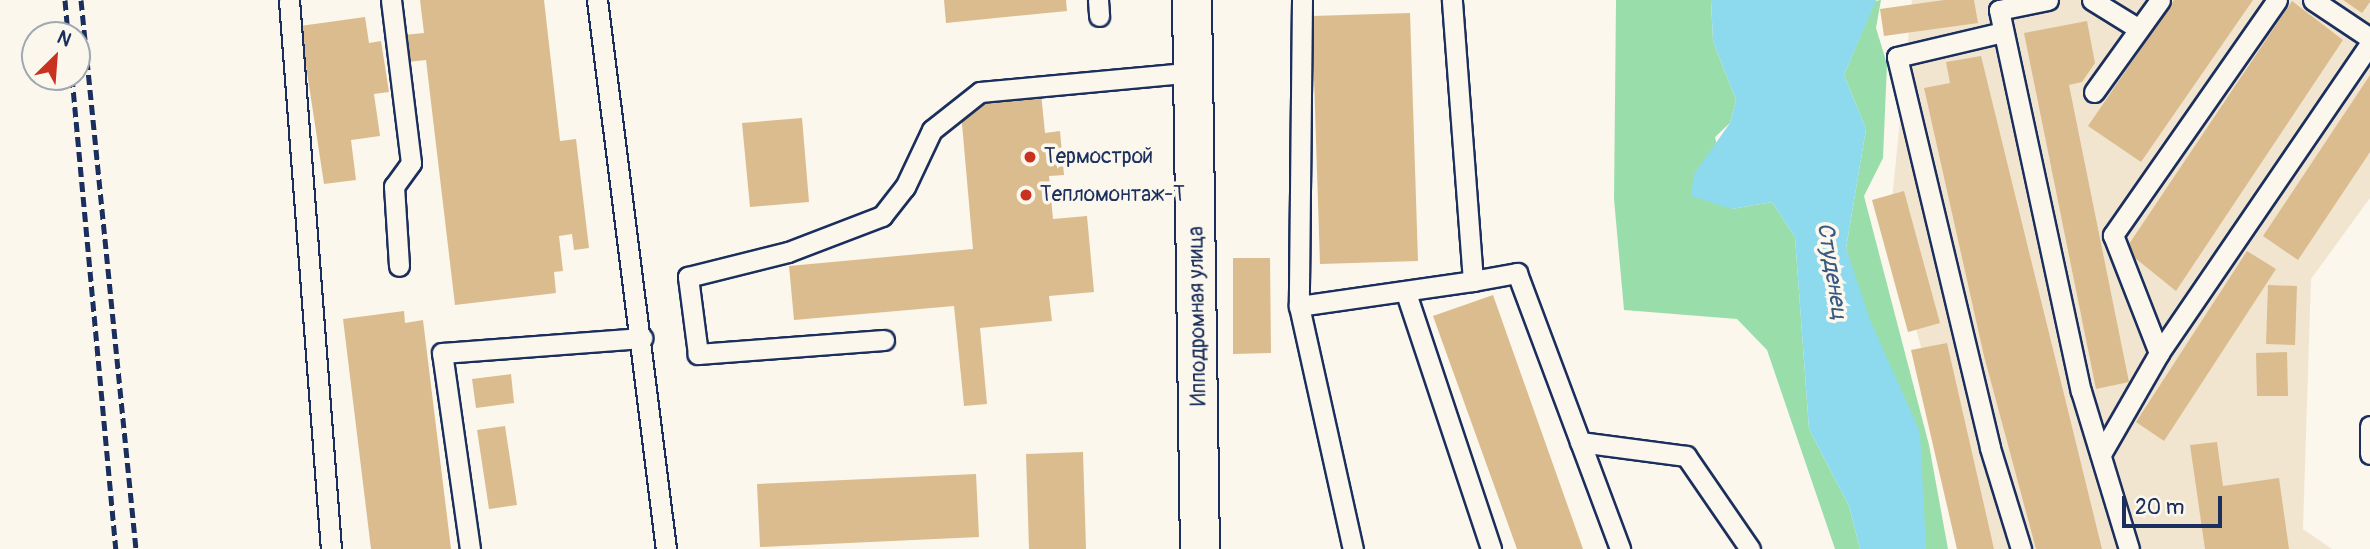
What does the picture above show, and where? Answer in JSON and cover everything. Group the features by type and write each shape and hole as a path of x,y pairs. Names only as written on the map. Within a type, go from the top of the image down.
{"main road":[{"name":"Ипподромная улица","path":"1192,0 1200,549"}],"lane":[{"path":"289,0 331,549"},
{"path":"391,0 411,163 394,186 400,266"},
{"path":"597,0 642,338 666,549"},
{"path":"1302,0 1299,306 1353,549"},
{"path":"1452,0 1473,281"},
{"path":"2049,0 1998,5 2101,454 2129,549"},
{"path":"2092,0 2139,29"},
{"path":"2094,92 2160,0"},
{"path":"2160,353 2113,235 2277,0"},
{"path":"2313,0 2370,38"},
{"path":"2003,32 1897,57 1990,448 2021,549"},
{"path":"2101,454 2160,353 2370,44"},
{"path":"884,340 698,354 688,277 788,252 883,216 900,195 932,130 980,92 1194,72"},
{"path":"1299,306 1406,293 1517,273 1620,549"},
{"path":"1406,293 1491,549"},
{"path":"470,549 442,354 642,338"},
{"path":"2370,426 2370,454"},
{"path":"1580,442 1686,456 1750,549"}],"shaded area":[{"path":"1912,0 2370,0 2370,198 2311,279 2303,529 2332,549 1976,549 1889,230"}],"green space":[{"path":"1616,0 1711,0 1713,41 1736,100 1730,123 1715,137 1732,209 1772,202 1795,237 1809,429 1849,506 1860,549 1835,549 1767,350 1737,319 1624,310 1614,199"},
{"path":"1881,0 1876,28 1887,64 1883,158 1864,196 1929,445 1948,549 1926,549 1846,248 1866,129 1844,75 1875,1"}],"water":[{"name":"Студенец","path":"1711,0 1876,0 1844,75 1866,129 1846,248 1870,320 1920,432 1926,549 1860,549 1849,506 1809,429 1795,237 1772,202 1732,209 1691,196 1694,174 1730,123 1736,100 1713,41"}],"building":[{"path":"420,0 544,0 560,141 576,139 589,248 574,250 572,234 559,236 563,271 554,272 556,293 455,305 426,60 407,62 404,35 424,33"},
{"path":"944,0 1066,0 1067,11 946,23"},
{"path":"1944,0 1974,0 1978,23 1884,36 1880,9"},
{"path":"2174,0 2253,0 2141,162 2088,126"},
{"path":"2343,0 2370,0 2370,2 2362,13"},
{"path":"2292,1 2343,40 2176,291 2125,250"},
{"path":"1410,13 1418,261 1320,264 1312,16"},
{"path":"365,17 369,43 381,41 389,92 374,94 380,136 351,140 356,180 324,184 300,26"},
{"path":"2087,21 2095,63 2082,82 2069,85 2129,382 2096,389 2024,33"},
{"path":"1981,56 2102,549 2036,549 1984,356 1924,88 1950,83 1946,62"},
{"path":"2370,75 2370,152 2298,260 2263,236"},
{"path":"1041,93 1045,133 1060,131 1064,175 1049,176 1053,219 1087,216 1094,292 1049,296 1052,321 980,328 987,404 964,406 954,306 794,320 789,266 973,249 960,101"},
{"path":"802,118 809,202 750,207 742,123"},
{"path":"1904,191 1940,323 1908,332 1872,200"},
{"path":"2247,251 2276,269 2164,441 2136,422"},
{"path":"1233,258 1270,258 1271,353 1233,354"},
{"path":"2268,285 2297,286 2295,345 2266,344"},
{"path":"1493,295 1583,549 1517,549 1433,316"},
{"path":"404,311 405,323 423,320 451,549 371,549 343,319"},
{"path":"1947,343 1994,549 1957,549 1911,350"},
{"path":"2287,352 2288,396 2257,396 2256,353"},
{"path":"511,374 514,403 476,408 472,379"},
{"path":"505,426 517,505 489,509 477,430"},
{"path":"2217,442 2223,486 2279,478 2289,549 2205,549 2190,445"},
{"path":"1083,452 1086,549 1029,549 1026,454"},
{"path":"976,474 979,537 760,547 757,484"}],"railway":[{"path":"65,0 67,21"},
{"path":"81,0 136,549"},
{"path":"73,91 116,549"}],"place":[{"name":"Термострой","path":"1030,157"},
{"name":"Тепломонтаж-Т","path":"1026,195"}]}
